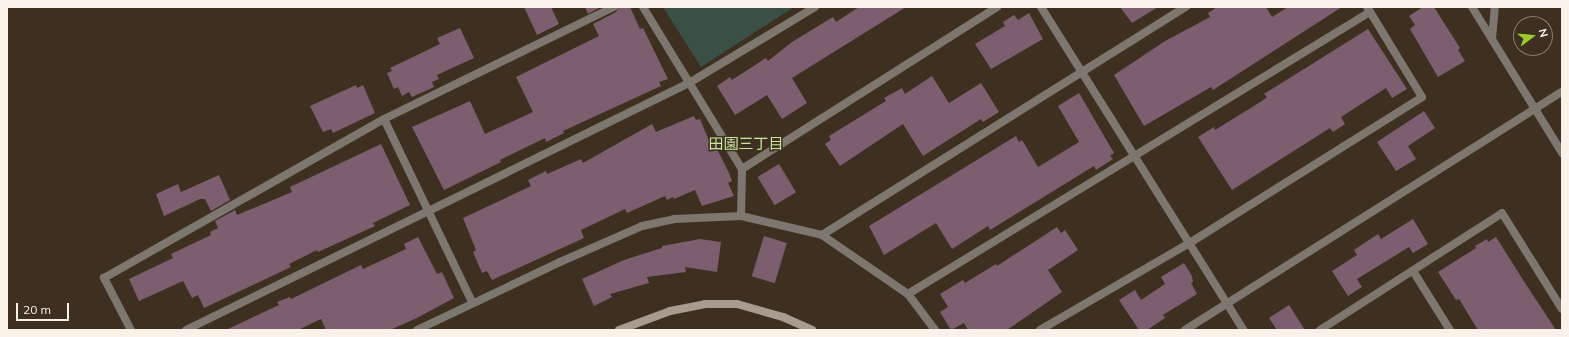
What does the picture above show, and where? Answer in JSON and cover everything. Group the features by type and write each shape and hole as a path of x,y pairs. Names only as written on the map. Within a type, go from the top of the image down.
{"main road":[{"path":"619,330 670,310 705,304 737,304 783,317 812,330"}],"street":[{"path":"131,330 104,278 384,119 614,7"},
{"path":"643,7 742,169 741,216"},
{"path":"186,330 690,83 815,7"},
{"path":"742,169 997,7"},
{"path":"1041,7 1136,154 1188,244 1229,303 1244,330"},
{"path":"822,235 1186,7"},
{"path":"1472,7 1562,153"},
{"path":"1492,39 1495,7"},
{"path":"908,294 1368,10 1422,97 1188,244 1040,330"},
{"path":"1186,330 1562,92"},
{"path":"384,119 430,211 472,302"},
{"path":"1321,330 1502,213 1562,309"},
{"path":"417,330 472,302 642,226 674,219 741,216 822,235 908,294 935,330"},
{"path":"1413,271 1450,330"}],"green space":[{"path":"663,7 794,7 701,67"}],"building":[{"path":"524,7 551,7 559,24 537,35"},
{"path":"585,7 601,7 588,14"},
{"path":"619,7 630,7 640,29 643,28 668,79 659,82 661,86 563,131 564,133 546,142 545,138 444,190 412,127 470,101 485,134 533,112 516,77 599,36 593,24 616,12"},
{"path":"859,7 906,7 792,78 807,103 782,119 767,95 735,115 717,86 730,77 732,80 766,58 768,61 792,42 833,17 836,22"},
{"path":"1120,7 1158,7 1132,23"},
{"path":"1217,7 1266,7 1272,17 1288,7 1342,7 1213,90 1211,87 1144,126 1114,75 1165,41 1210,17 1208,13"},
{"path":"1423,7 1434,7 1460,48 1458,50 1465,61 1438,77 1410,29 1415,25 1409,16"},
{"path":"1029,13 1043,39 991,69 975,44 1005,26 1003,22 1014,15 1018,20"},
{"path":"460,28 474,58 437,75 439,79 432,82 434,87 412,97 409,92 402,96 398,87 394,89 387,73 392,71 390,68 440,44 437,38"},
{"path":"1368,29 1407,89 1392,98 1386,88 1341,117 1345,124 1333,132 1330,128 1232,190 1198,137 1214,127 1215,130 1262,101 1267,97 1264,94"},
{"path":"932,76 949,103 981,83 999,112 983,122 981,119 923,156 903,124 840,166 825,144 831,140 829,136 886,101 884,98 902,88 905,94"},
{"path":"356,85 357,88 363,85 375,113 333,133 331,129 323,132 310,106"},
{"path":"1079,93 1114,153 1110,156 1113,159 1096,170 1094,166 990,230 988,226 952,249 936,223 884,255 869,226 1016,136 1019,142 1022,140 1038,167 1079,142 1058,106"},
{"path":"1424,111 1435,128 1408,146 1416,159 1396,171 1377,142"},
{"path":"694,116 696,120 700,119 710,143 713,141 729,173 732,181 728,183 734,196 702,206 695,190 674,199 673,197 667,200 665,196 627,213 625,209 581,230 584,238 492,280 487,271 482,273 473,252 476,250 463,218 531,186 528,180 546,171 547,174 581,159 583,163 652,124 656,132"},
{"path":"381,144 410,205 373,223 375,226 318,252 317,250 289,264 291,267 204,308 198,295 192,298 183,281 139,301 129,279 173,258 171,254 211,235 210,232 218,228 215,221 235,210 237,215 292,192 290,187"},
{"path":"779,164 796,192 775,205 758,177"},
{"path":"219,175 230,200 211,211 205,199 200,199 164,216 156,194 178,184 181,192"},
{"path":"1413,219 1428,244 1413,253 1409,247 1357,279 1362,287 1348,296 1332,271 1357,255 1354,250 1378,234 1381,239"},
{"path":"1057,227 1061,233 1065,230 1078,250 1048,270 1062,292 1007,330 968,330 964,323 951,330 940,312 948,307 940,294 963,280 965,283 996,264 997,266"},
{"path":"764,236 787,243 775,283 752,276"},
{"path":"418,237 437,274 442,272 454,298 417,318 390,330 326,330 321,319 298,330 226,330 279,305 277,302 290,297 291,299 361,265 363,269 406,249 404,244"},
{"path":"1496,237 1556,330 1478,330 1459,299 1456,300 1438,272 1476,248 1475,246 1487,239 1488,242"},
{"path":"700,239 721,242 717,272 685,267 686,272 647,277 649,283 610,294 612,297 594,306 582,279 624,260 662,248 662,246"},
{"path":"1184,263 1192,276 1193,282 1191,283 1197,294 1163,315 1165,318 1147,330 1139,330 1119,300 1135,290 1141,300 1165,284 1161,277"},
{"path":"1289,305 1305,330 1277,330 1269,318"}],"district":[{"name":"田園三丁目","path":"746,144"}]}
